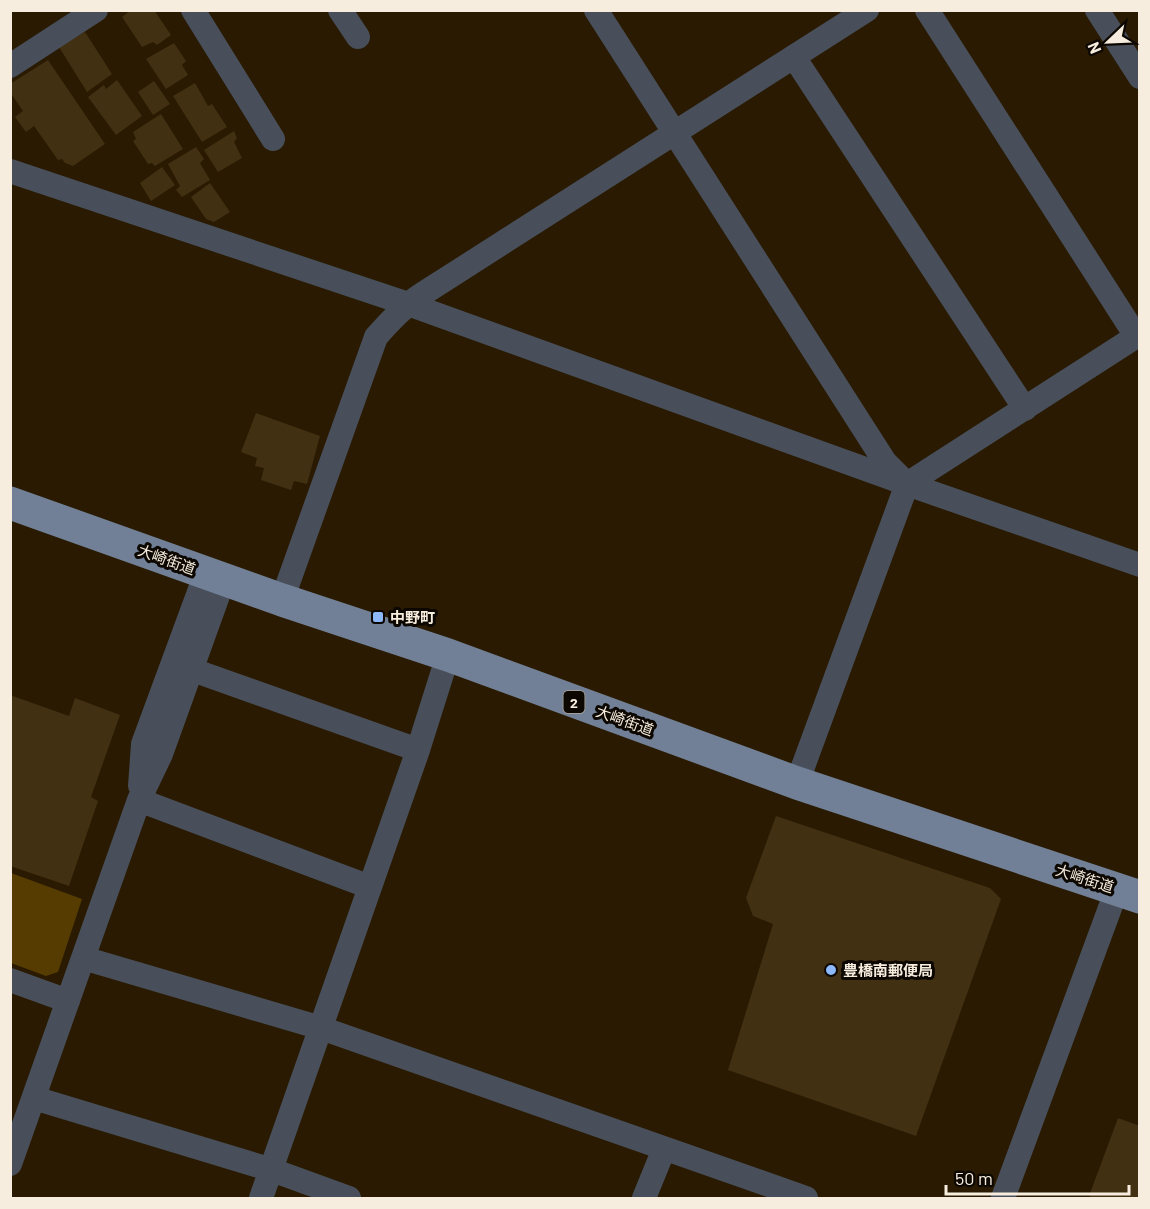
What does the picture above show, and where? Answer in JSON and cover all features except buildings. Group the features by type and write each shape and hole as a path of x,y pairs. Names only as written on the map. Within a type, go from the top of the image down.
{"main road":[{"name":"大崎街道","path":"10,503 282,600 448,655 797,783 1128,893"}],"street":[{"path":"10,66 96,10"},
{"path":"193,10 273,139"},
{"path":"340,10 358,37"},
{"path":"596,10 885,462 907,484"},
{"path":"282,600 376,337 408,304 867,10"},
{"path":"797,783 907,484 1138,335 927,10"},
{"path":"1098,10 1140,78"},
{"path":"794,57 1024,409"},
{"path":"10,171 408,304 907,484 1140,565"},
{"path":"10,1164 139,800 143,744 182,667 215,576"},
{"path":"261,1198 418,750 448,655"},
{"path":"182,667 418,750"},
{"path":"139,800 370,887"},
{"path":"1003,1198 1128,893"},
{"path":"83,958 321,1028 806,1198"},
{"path":"10,980 68,1001"},
{"path":"34,1098 272,1170 349,1198"},
{"path":"644,1198 664,1149"}],"shaded area":[{"path":"11,873 82,899 58,972 46,976 11,963"}],"place":[{"name":"中野町","path":"378,617"},
{"name":"豊橋南郵便局","path":"831,970"}]}
